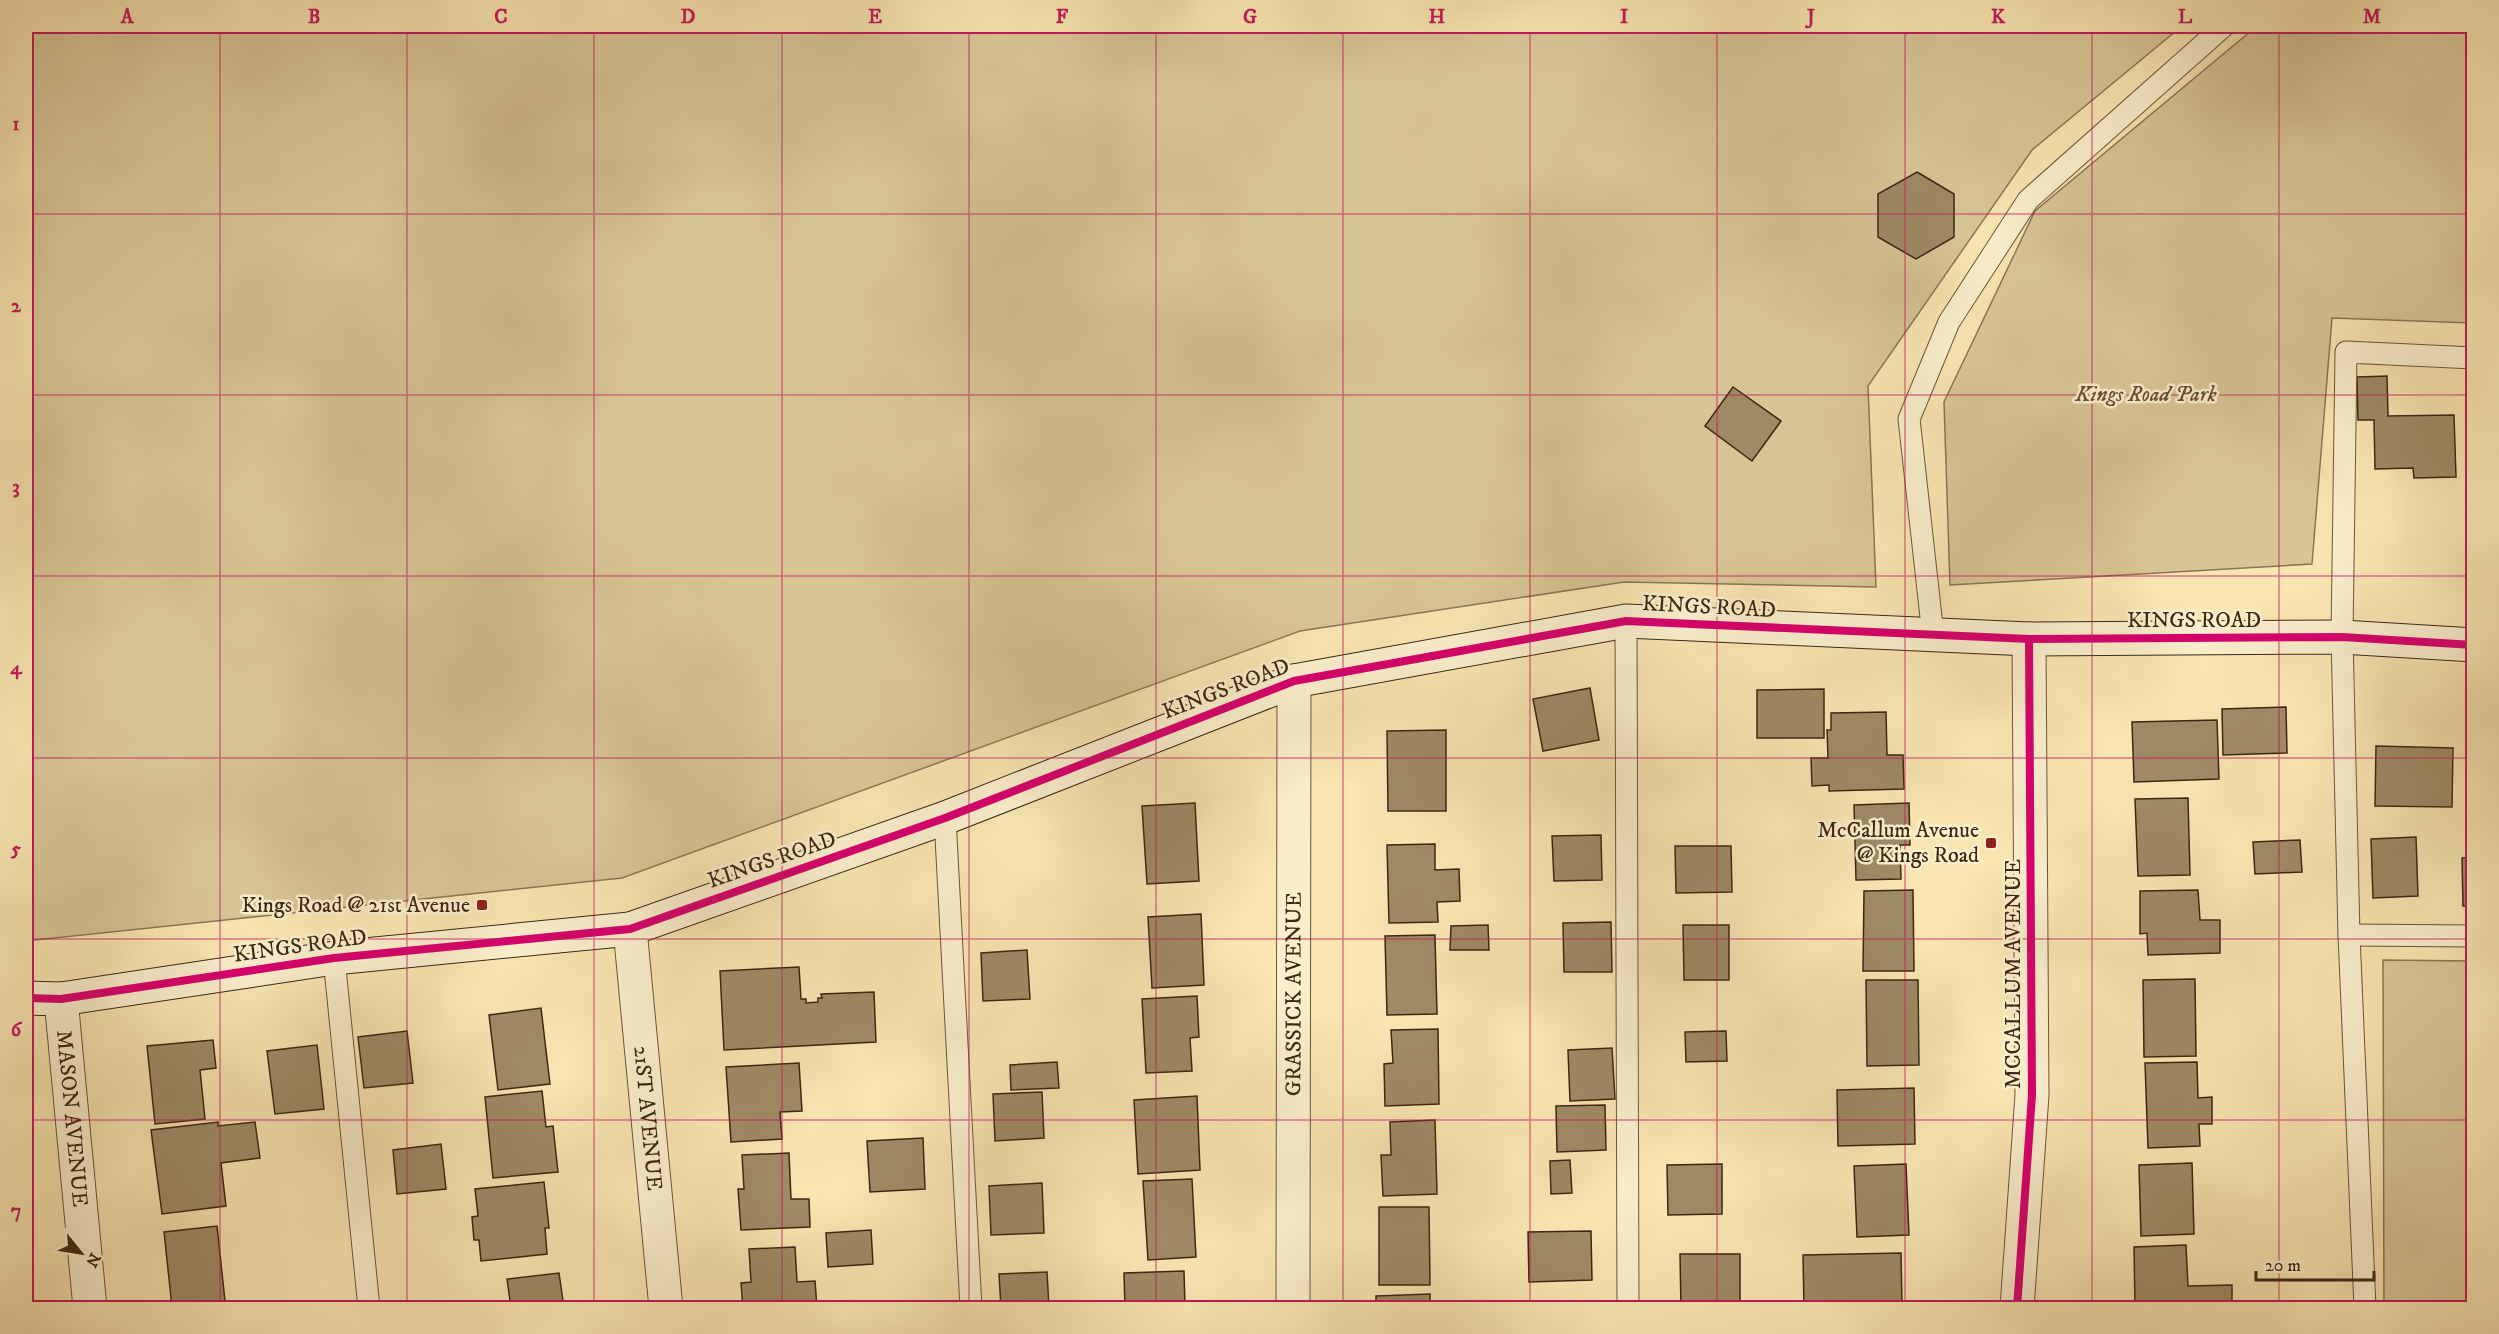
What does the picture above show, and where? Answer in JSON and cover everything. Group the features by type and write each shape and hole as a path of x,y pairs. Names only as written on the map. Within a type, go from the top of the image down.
{"street":[{"name":"KINGS ROAD","path":"26,998 61,999 334,958 630,929 945,818 1294,681 1626,621 2029,639 2342,637 2474,645"},
{"name":"MCCALLUM AVENUE","path":"2017,1308 2032,1095 2029,639"},
{"name":"GRASSICK AVENUE","path":"1293,1308 1294,681"},
{"name":"21ST AVENUE","path":"630,929 666,1308"},
{"name":"MASON AVENUE","path":"61,999 90,1308"}],"lane":[{"path":"1933,635 1909,419 1950,321 2028,200 2224,26"},
{"path":"2365,1308 2349,935 2342,637 2346,352 2474,358"},
{"path":"1626,621 1628,1308"},
{"path":"945,818 971,1308"},
{"path":"2349,935 2474,936"},
{"path":"334,958 369,1308"}],"green space":[{"path":"26,26 2182,26 2032,150 1868,386 1876,587 1624,582 1300,631 622,878 26,941"},
{"name":"Kings Road Park","path":"2257,26 2473,26 2473,323 2332,318 2312,564 1950,585 1944,402 2035,211"},
{"path":"2383,960 2473,961 2473,1308 2384,1308"}],"building":[{"path":"1917,172 1954,194 1954,237 1916,259 1878,237 1878,194"},
{"path":"2387,376 2388,416 2454,415 2456,477 2414,478 2413,468 2375,469 2374,420 2358,420 2357,377"},
{"path":"1733,387 1781,421 1752,461 1705,426"},
{"path":"2469,429 2474,429 2474,496 2471,496"},
{"path":"1590,688 1599,740 1543,751 1533,699"},
{"path":"1824,689 1824,738 1757,738 1757,690"},
{"path":"2286,707 2287,753 2223,755 2222,709"},
{"path":"1886,712 1887,755 1903,755 1904,789 1829,791 1829,785 1812,786 1811,758 1828,758 1827,730 1831,730 1831,713"},
{"path":"2217,720 2219,779 2134,782 2132,722"},
{"path":"1446,730 1446,811 1388,811 1387,731"},
{"path":"2376,746 2453,748 2452,807 2375,806"},
{"path":"2188,798 2190,875 2138,876 2135,799"},
{"path":"1195,803 1199,881 1147,884 1142,806"},
{"path":"1909,803 1910,845 1900,845 1901,879 1856,880 1854,805"},
{"path":"1601,835 1602,880 1554,881 1552,836"},
{"path":"2416,837 2418,896 2373,898 2371,839"},
{"path":"2300,840 2302,872 2255,874 2253,842"},
{"path":"1435,844 1435,870 1459,869 1460,901 1437,902 1438,922 1389,923 1387,845"},
{"path":"1675,846 1731,846 1732,892 1676,893"},
{"path":"2474,857 2474,906 2463,906 2462,858"},
{"path":"1913,890 1914,971 1863,971 1864,891"},
{"path":"2198,890 2200,920 2220,920 2220,953 2148,955 2147,933 2140,934 2140,891"},
{"path":"1201,914 1204,985 1152,988 1148,917"},
{"path":"1611,922 1612,972 1564,972 1563,923"},
{"path":"1488,925 1489,950 1450,950 1451,926"},
{"path":"1683,925 1729,925 1729,980 1684,980"},
{"path":"1435,935 1437,1014 1387,1015 1385,936"},
{"path":"1027,950 1030,999 983,1001 981,953"},
{"path":"799,967 801,999 806,999 806,1003 818,1002 818,998 822,998 821,994 874,992 876,1042 724,1050 720,971"},
{"path":"2195,979 2196,1056 2144,1057 2143,980"},
{"path":"1866,980 1918,980 1919,1065 1867,1066"},
{"path":"1197,996 1199,1037 1190,1038 1192,1071 1146,1073 1142,999"},
{"path":"541,1008 550,1084 498,1090 489,1015"},
{"path":"1438,1029 1439,1104 1385,1106 1384,1064 1393,1063 1391,1030"},
{"path":"407,1031 413,1083 364,1088 358,1037"},
{"path":"1726,1031 1727,1061 1686,1062 1685,1032"},
{"path":"213,1040 216,1068 200,1070 205,1119 155,1124 147,1046"},
{"path":"317,1045 324,1109 275,1114 267,1051"},
{"path":"1612,1048 1615,1099 1570,1101 1568,1050"},
{"path":"1057,1062 1059,1088 1011,1090 1010,1065"},
{"path":"2197,1062 2198,1098 2212,1097 2212,1124 2199,1124 2200,1146 2148,1148 2145,1063"},
{"path":"799,1063 802,1111 780,1112 782,1139 731,1142 726,1067"},
{"path":"1914,1088 1915,1144 1838,1146 1837,1090"},
{"path":"542,1091 546,1127 553,1126 558,1172 493,1178 485,1097"},
{"path":"1042,1092 1044,1138 995,1141 993,1094"},
{"path":"1197,1096 1200,1170 1138,1174 1134,1100"},
{"path":"1605,1105 1606,1150 1557,1152 1556,1106"},
{"path":"1435,1120 1437,1194 1383,1196 1381,1155 1391,1155 1390,1122"},
{"path":"218,1122 218,1126 255,1122 260,1158 221,1163 226,1206 162,1214 151,1130"},
{"path":"923,1138 925,1189 870,1192 867,1141"},
{"path":"441,1144 446,1189 397,1194 393,1150"},
{"path":"789,1153 791,1199 809,1199 810,1227 741,1230 738,1189 744,1189 742,1155"},
{"path":"1570,1160 1572,1193 1551,1194 1550,1161"},
{"path":"2192,1163 2194,1234 2141,1236 2139,1165"},
{"path":"1722,1164 1722,1214 1668,1215 1667,1165"},
{"path":"1906,1164 1909,1235 1857,1237 1854,1166"},
{"path":"1192,1179 1196,1257 1148,1260 1143,1181"},
{"path":"544,1182 549,1228 545,1228 547,1254 481,1261 479,1240 474,1240 472,1217 478,1216 475,1189"},
{"path":"1042,1183 1044,1233 991,1235 989,1186"},
{"path":"1379,1207 1429,1207 1430,1285 1379,1285"},
{"path":"217,1226 225,1301 172,1307 164,1232"},
{"path":"871,1230 873,1264 828,1267 826,1233"},
{"path":"1591,1231 1592,1280 1529,1282 1528,1232"},
{"path":"2186,1245 2188,1286 2232,1285 2232,1304 2236,1304 2236,1308 2135,1308 2134,1247"},
{"path":"795,1247 797,1282 815,1281 817,1308 743,1308 741,1283 751,1282 749,1249"},
{"path":"1901,1253 1902,1308 1804,1308 1803,1255"},
{"path":"1680,1254 1740,1254 1740,1308 1681,1308"},
{"path":"1184,1271 1185,1308 1125,1308 1124,1273"},
{"path":"1047,1272 1049,1308 1001,1308 999,1274"},
{"path":"559,1273 564,1308 511,1308 507,1279"},
{"path":"1430,1294 1430,1308 1376,1308 1376,1296"}],"cycle path":[{"path":"26,998 61,999 334,958 630,929 945,818 1294,681 1626,621 2029,639 2342,637 2474,645"},
{"path":"2017,1308 2032,1095 2029,639"}],"place":[{"name":"McCallum Avenue @ Kings Road","path":"1991,843"},
{"name":"Kings Road @ 21st Avenue","path":"482,905"}]}
